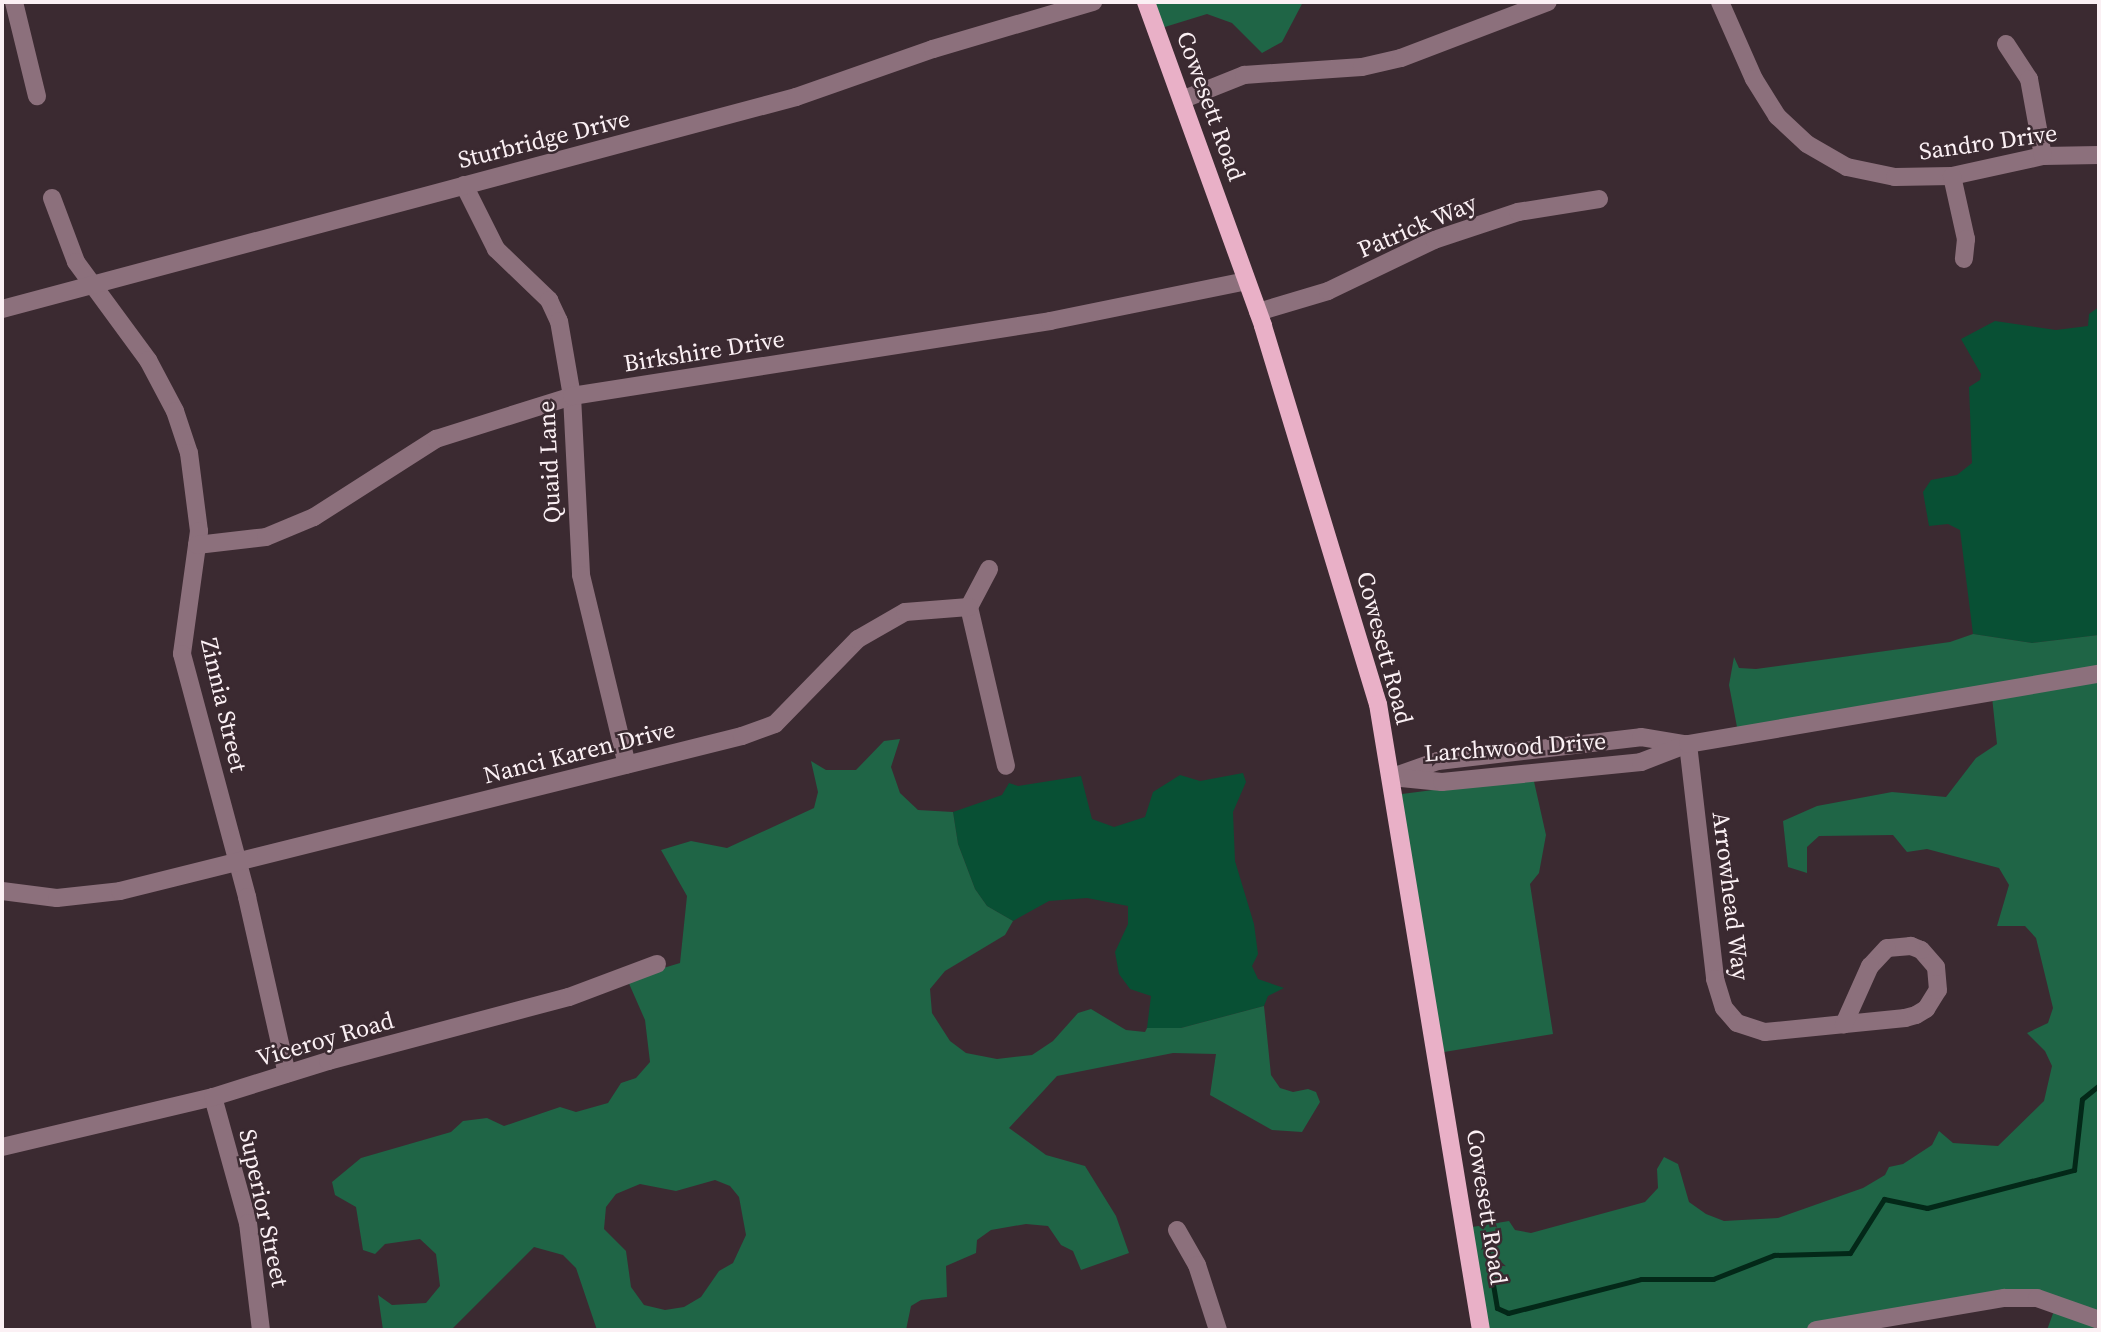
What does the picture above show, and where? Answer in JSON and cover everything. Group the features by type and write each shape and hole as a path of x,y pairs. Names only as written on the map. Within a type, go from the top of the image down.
{"main road":[{"name":"Cowesett Road","path":"1146,2 1184,99 1258,312 1378,704 1481,1330"}],"street":[{"path":"14,2 37,96"},
{"name":"Sturbridge Drive","path":"2,309 796,97 933,49 1093,2"},
{"path":"1184,99 1244,75 1362,67 1401,58 1548,2"},
{"name":"Sandro Drive","path":"1720,2 1754,79 1777,116 1807,144 1847,167 1895,177 1952,176 2043,156 2099,155"},
{"path":"2007,44 2029,79 2043,156"},
{"path":"1952,176 1966,239 1964,260"},
{"name":"Quaid Lane","path":"464,185 496,249 554,311 572,396 581,575 627,765"},
{"name":"Zinnia Street","path":"52,198 76,262 95,283 148,360 175,411 196,495 197,545 182,654 236,860 287,1074"},
{"name":"Patrick Way","path":"1258,312 1328,291 1434,240 1518,212 1599,199"},
{"name":"Birkshire Drive","path":"197,545 267,537 314,517 436,439 572,396 1049,321 1246,281"},
{"path":"989,569 969,607 1006,766"},
{"name":"Nanci Karen Drive","path":"2,891 57,898 120,891 236,860 627,765 775,724 858,639 905,612 969,607"},
{"name":"Larchwood Drive","path":"1391,777 1442,782 1641,762 1688,744 2099,674"},
{"name":"Larchwood Drive","path":"1391,777 1438,761 1641,737 1688,744"},
{"name":"Arrowhead Way","path":"1688,744 1715,979 1724,1007 1737,1023 1756,1032 1844,1024 1905,1018 1926,1009 1938,990 1936,967 1922,950 1899,945 1877,955 1844,1024"},
{"name":"Viceroy Road","path":"2,1147 213,1097 287,1074 569,997 657,964"},
{"name":"Superior Street","path":"213,1097 248,1223 261,1330"},
{"path":"1177,1230 1197,1265 1218,1330"},
{"path":"1825,1329 2004,1297 2037,1298 2099,1320"}],"green space":[{"path":"1145,2 1303,2 1282,42 1262,53 1232,23 1207,14 1155,30"},
{"path":"2099,307 2099,635 2032,643 1973,634 1960,530 1948,524 1929,526 1923,492 1931,480 1957,475 1972,463 1969,387 1980,380 1981,374 1961,339 1995,321 2056,330 2088,326 2089,314"},
{"path":"1973,634 2032,643 2099,635 2099,1330 2047,1330 2055,1308 2032,1298 1817,1330 1479,1330 1466,1228 1509,1221 1515,1230 1531,1233 1645,1202 1658,1188 1657,1169 1664,1157 1678,1164 1689,1202 1706,1214 1724,1221 1778,1218 1863,1188 1885,1175 1889,1167 1903,1164 1932,1145 1939,1131 1953,1143 1998,1146 2044,1101 2052,1066 2045,1051 2027,1033 2048,1023 2053,1008 2036,938 2025,926 1997,926 2009,885 1999,868 1927,849 1907,852 1893,835 1819,836 1807,847 1807,873 1788,867 1783,821 1817,806 1892,792 1946,797 1976,758 1997,744 1992,697 1737,727 1729,685 1734,657 1739,668 1756,669 1950,642"},
{"path":"900,739 891,767 900,793 918,810 953,812 958,844 975,889 987,906 1013,921 1005,935 945,971 930,989 932,1013 950,1041 966,1053 997,1059 1032,1055 1053,1041 1078,1013 1091,1009 1126,1030 1145,1032 1147,1028 1181,1028 1264,1006 1271,1075 1280,1088 1293,1092 1308,1089 1316,1092 1320,1102 1302,1132 1272,1130 1210,1095 1216,1054 1173,1053 1057,1076 1009,1128 1046,1155 1085,1166 1116,1216 1129,1253 1081,1270 1073,1251 1061,1245 1048,1226 1026,1224 991,1230 977,1240 976,1253 946,1266 947,1297 921,1300 911,1306 906,1330 597,1330 576,1268 563,1255 534,1247 451,1330 383,1330 378,1295 392,1305 426,1303 440,1286 436,1254 420,1239 385,1244 375,1254 363,1250 356,1207 335,1195 332,1182 361,1158 451,1132 463,1121 487,1118 504,1126 560,1107 576,1112 608,1103 621,1083 636,1078 650,1062 645,1020 627,979 680,963 687,896 661,850 691,841 727,848 814,808 818,792 811,761 826,770 856,770 884,741","holes":["715,1180 730,1186 739,1197 746,1235 733,1263 719,1271 701,1297 684,1307 665,1310 644,1305 631,1287 626,1251 604,1229 606,1207 616,1194 640,1184 676,1191"]},
{"path":"1243,773 1246,782 1233,812 1235,861 1254,924 1258,954 1252,966 1258,979 1284,988 1268,996 1264,1006 1181,1028 1147,1028 1151,996 1130,989 1119,974 1115,952 1128,924 1128,906 1087,898 1049,901 1013,921 987,906 975,889 958,844 953,812 1002,795 1009,783 1018,786 1081,776 1092,819 1114,827 1145,817 1153,792 1180,775 1200,781"},
{"path":"1533,777 1546,835 1539,873 1530,884 1553,1034 1438,1053 1394,795"}],"waterway":[{"path":"1486,1243 1497,1308 1508,1313 1641,1279 1713,1279 1774,1255 1850,1253 1884,1199 1927,1208 2074,1170 2082,1099 2099,1085"}]}
